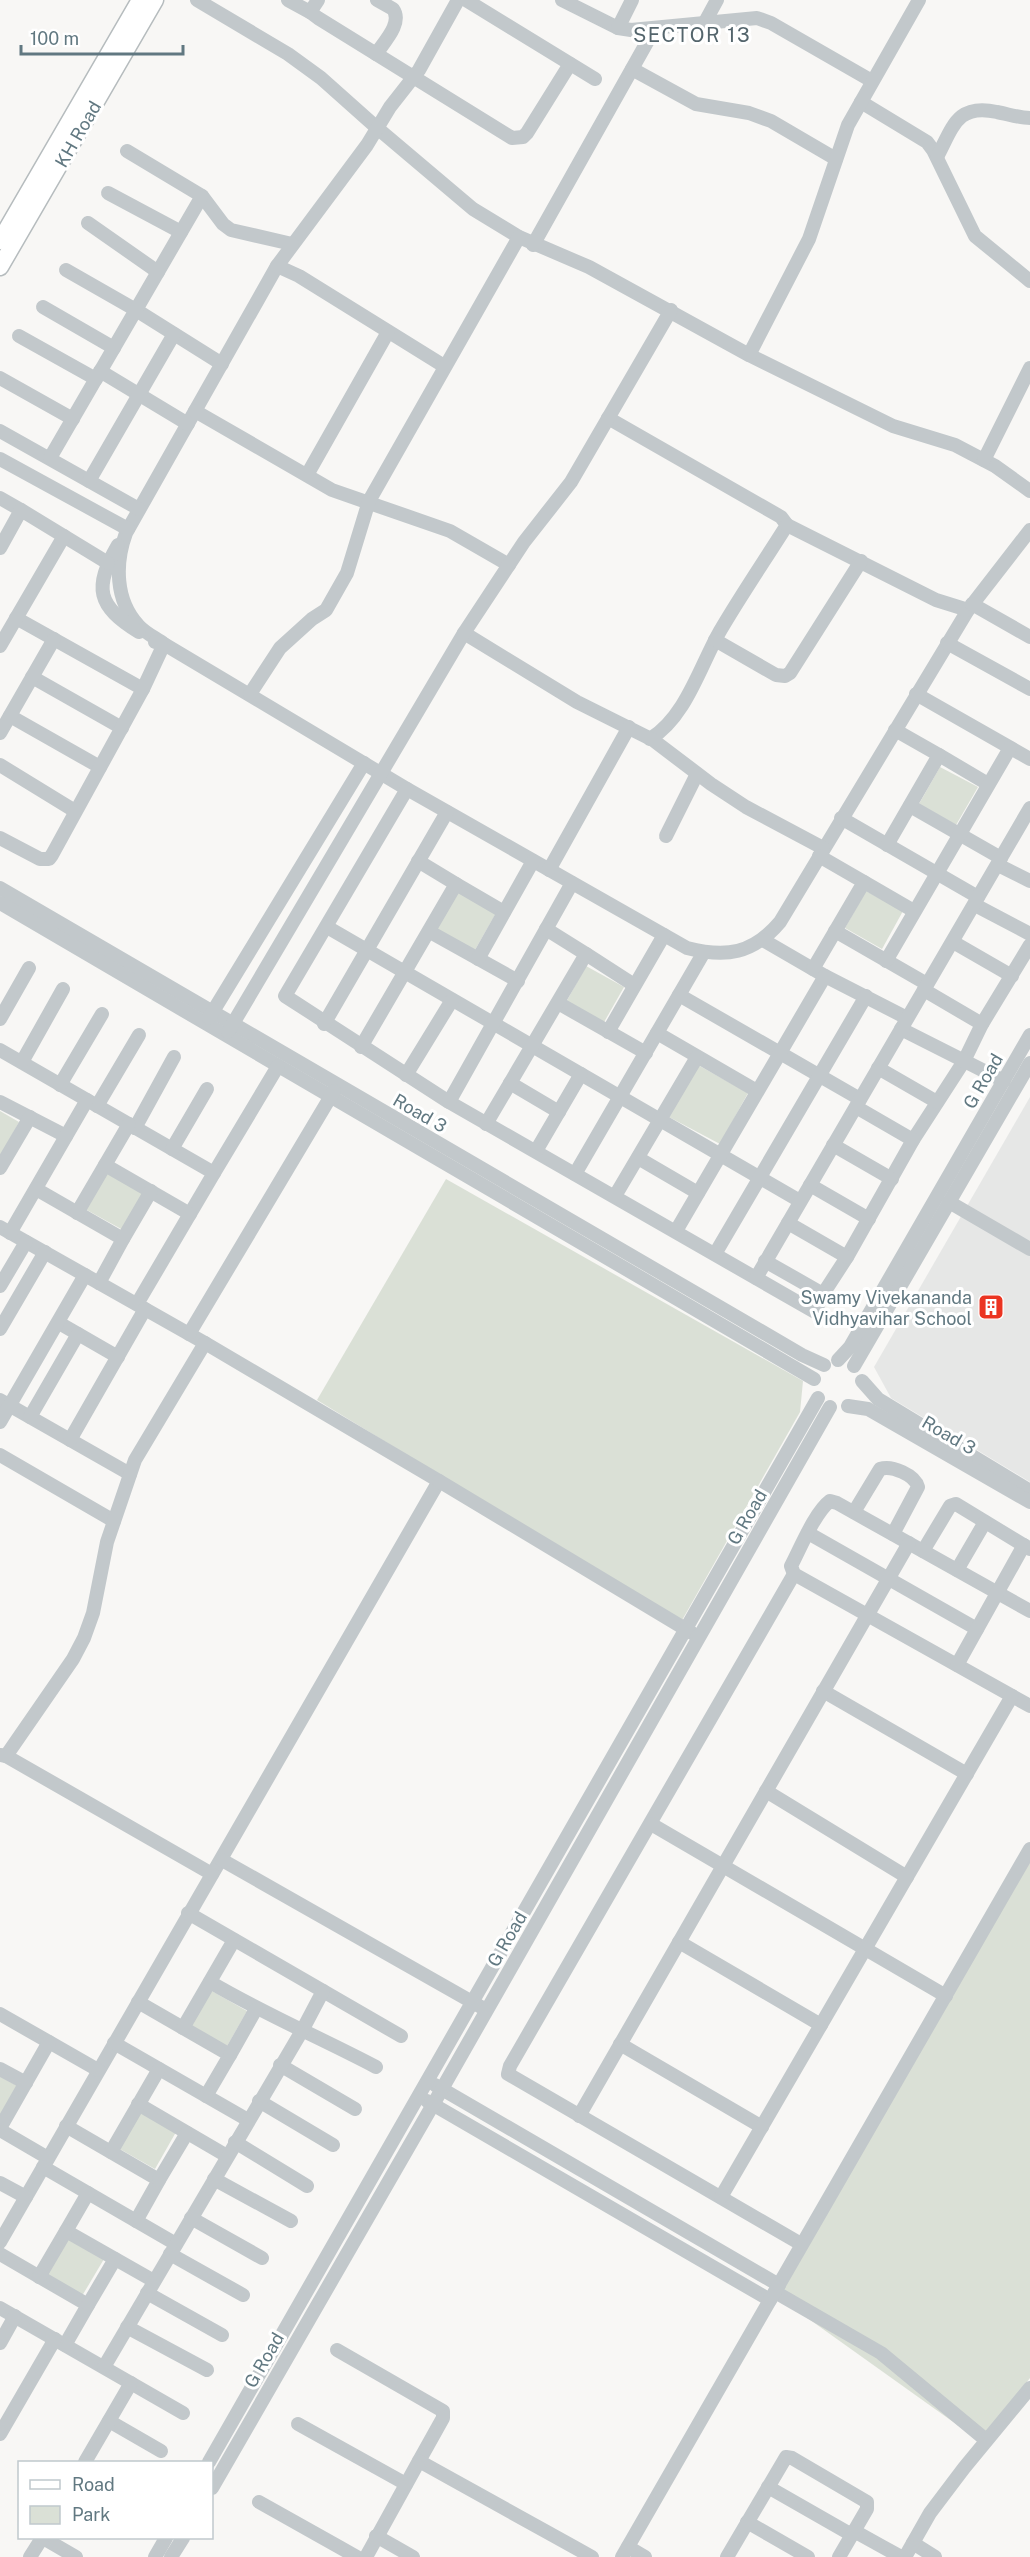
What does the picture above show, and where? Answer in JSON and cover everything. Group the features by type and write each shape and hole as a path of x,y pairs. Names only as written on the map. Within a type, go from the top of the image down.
{"main road":[{"name":"KH Road","path":"0,241 140,0"},
{"name":"KH Road","path":"0,267 155,0"}],"street":[{"path":"197,0 288,54 321,78 473,209 519,237 533,245 589,267 671,310 748,355 893,426 955,445 984,460 1030,490"},
{"path":"288,0 517,139 527,133 570,64"},
{"path":"310,12 318,0"},
{"path":"376,0 393,9 396,19 395,26 376,54"},
{"path":"164,644 143,634 111,612 103,593 108,563 277,266 367,145 376,127 414,77 458,0"},
{"path":"466,0 596,79"},
{"path":"562,0 618,28 631,30 757,18 771,23 872,81"},
{"path":"618,28 632,0"},
{"path":"705,22 717,0"},
{"path":"748,355 809,239 848,125 919,0"},
{"path":"533,245 655,28"},
{"path":"632,69 696,104 749,113 771,120 836,159"},
{"path":"861,102 919,135 927,142 975,236 1030,281"},
{"path":"937,158 957,120 969,111 981,108 1030,118"},
{"path":"127,151 202,196 223,224 231,230 292,243"},
{"path":"108,193 181,232"},
{"path":"50,458 202,196"},
{"path":"88,223 158,272"},
{"path":"250,694 280,648 312,619 326,610 347,573 369,501 519,237"},
{"path":"277,266 299,276 444,366"},
{"path":"66,270 136,310 222,364"},
{"path":"43,308 114,348"},
{"path":"229,1030 464,633 524,542 571,482 671,310"},
{"path":"307,475 388,332"},
{"path":"89,481 174,334"},
{"path":"19,336 139,394 188,424"},
{"path":"984,460 1030,368"},
{"path":"0,378 73,419"},
{"path":"195,411 332,490 450,531 509,565"},
{"path":"608,418 780,517 787,525 936,600 970,607 1030,637"},
{"path":"127,531 0,458 5,434 140,508"},
{"path":"0,498 108,563"},
{"path":"0,548 21,510"},
{"path":"650,739 662,731 686,698 715,640 787,525"},
{"path":"127,531 119,551 121,593 128,612 139,627 407,789 687,948 704,952 746,949 763,940 780,922 970,607 1028,537"},
{"path":"0,646 64,536"},
{"path":"715,640 776,675 784,676 790,673 861,561"},
{"path":"16,618 143,689"},
{"path":"464,633 577,702 650,739 746,807 821,852 864,882 915,911"},
{"path":"0,733 54,639"},
{"path":"947,643 1030,689"},
{"path":"0,838 40,859 49,859 143,689 164,644"},
{"path":"32,676 122,728"},
{"path":"916,694 1030,759"},
{"path":"10,716 100,767"},
{"path":"549,870 629,727"},
{"path":"894,730 988,784"},
{"path":"886,961 1010,747"},
{"path":"887,844 939,755"},
{"path":"209,1017 364,763"},
{"path":"0,765 75,811"},
{"path":"666,836 697,774"},
{"path":"407,789 285,996 324,1024 449,1102 815,1312 823,1294 848,1257 913,1140 964,1061 982,1024 1030,945"},
{"path":"910,806 959,834 1030,881"},
{"path":"324,1024 447,812"},
{"path":"756,1278 1029,813"},
{"path":"842,818 937,873 976,901 1030,934"},
{"path":"418,861 504,912"},
{"path":"478,958 533,861"},
{"path":"676,1231 780,1053 819,973 835,931 864,882"},
{"path":"449,1102 573,883"},
{"path":"361,1047 456,884"},
{"name":"Road 3","path":"0,888 229,1030 814,1379"},
{"name":"Road 3","path":"0,903 209,1017"},
{"path":"327,927 800,1201"},
{"path":"546,929 634,985"},
{"path":"835,931 886,961 982,1024"},
{"path":"430,932 518,981"},
{"path":"608,1032 664,935"},
{"path":"763,940 819,973 866,996 964,1061 1004,1081"},
{"path":"953,942 1012,976"},
{"path":"575,1174 704,952"},
{"path":"486,1124 586,954"},
{"path":"0,1019 29,968"},
{"path":"22,1062 63,989"},
{"path":"679,995 819,1076 913,1140"},
{"path":"715,1254 866,996"},
{"path":"406,1075 452,1000"},
{"path":"558,1003 646,1053"},
{"path":"60,1085 102,1014"},
{"name":"Road 3","path":"229,1030 278,1066 334,1091 824,1365"},
{"path":"657,1033 757,1091"},
{"path":"139,1035 66,1136 36,1189 5,1230 205,1343 699,1638"},
{"name":"G Road","path":"838,1360 850,1347 1030,1035"},
{"path":"1,1052 214,1173"},
{"path":"615,1196 697,1056"},
{"path":"77,1213 174,1057"},
{"name":"G Road","path":"854,1366 1030,1063"},
{"path":"70,1440 118,1357 141,1307 190,1214 278,1066"},
{"path":"878,1068 938,1102"},
{"path":"536,1151 581,1074"},
{"path":"510,1083 559,1112"},
{"path":"172,1149 207,1089"},
{"path":"189,1334 334,1091"},
{"path":"0,1102 66,1136"},
{"path":"0,1167 30,1117"},
{"path":"833,1145 892,1179"},
{"path":"638,1158 698,1193"},
{"path":"105,1165 190,1214"},
{"path":"810,1185 869,1219"},
{"path":"36,1189 123,1239"},
{"path":"99,1283 151,1191"},
{"path":"950,1202 1030,1249"},
{"path":"788,1222 848,1257"},
{"path":"0,1286 26,1242"},
{"path":"0,1329 45,1252"},
{"path":"765,1261 823,1294"},
{"path":"0,1422 5,1403 59,1323 85,1275"},
{"path":"59,1323 118,1357"},
{"path":"30,1417 78,1334"},
{"path":"205,1343 143,1447 130,1474 107,1542 93,1613 84,1638 73,1659 3,1755 212,1874"},
{"path":"838,1360 854,1366 862,1381 859,1396 848,1406 830,1407 818,1398 814,1379 824,1365 838,1360"},
{"name":"Road 3","path":"862,1381 878,1399 1030,1491"},
{"name":"G Road","path":"210,2461 818,1398"},
{"path":"5,1403 130,1474"},
{"name":"Road 3","path":"848,1406 868,1409 1030,1503"},
{"name":"G Road","path":"213,2486 830,1407"},
{"path":"0,1455 114,1521"},
{"path":"854,1512 880,1469 892,1468 898,1471 915,1481 918,1487 892,1534"},
{"path":"0,2242 439,1481"},
{"path":"721,2197 967,1774 1024,1699 957,1665 794,1574 791,1566 808,1533 828,1502 837,1503 1030,1611"},
{"path":"923,1551 952,1504 956,1504 1027,1547 997,1593 957,1665"},
{"path":"957,1570 985,1522"},
{"path":"808,1533 976,1629"},
{"path":"579,2116 909,1543"},
{"path":"794,1574 508,2070 508,2074 801,2244"},
{"path":"823,1691 967,1774"},
{"path":"766,1791 907,1876"},
{"path":"651,1824 946,1996"},
{"path":"645,2557 625,2552 1030,1849"},
{"path":"222,1860 487,2010"},
{"path":"188,1913 401,2036"},
{"path":"183,2028 234,1940"},
{"path":"679,1942 821,2025"},
{"path":"210,1982 256,2009 303,2029 376,2067"},
{"path":"104,2367 303,2029 323,1991"},
{"path":"138,2002 230,2055"},
{"path":"206,2096 256,2009"},
{"path":"0,2014 98,2070"},
{"path":"49,2042 0,2129 88,2193 136,2221 173,2249 243,2295"},
{"path":"114,2043 248,2120"},
{"path":"620,2044 762,2127"},
{"path":"280,2065 356,2109"},
{"path":"0,2069 26,2084"},
{"path":"111,2152 159,2069"},
{"path":"428,2082 775,2292"},
{"path":"419,2097 775,2292 881,2353 986,2440"},
{"path":"259,2101 333,2145"},
{"path":"138,2104 227,2156"},
{"path":"66,2126 159,2180"},
{"path":"136,2221 187,2133"},
{"path":"235,2142 307,2186"},
{"path":"213,2179 291,2221"},
{"path":"0,2183 26,2197"},
{"path":"39,2277 88,2193"},
{"path":"190,2218 262,2258"},
{"path":"66,2231 115,2259 150,2287 222,2335"},
{"path":"0,2254 88,2305"},
{"path":"1,2428 88,2305 115,2259"},
{"path":"0,2307 183,2413"},
{"path":"0,2343 15,2316"},
{"path":"127,2327 207,2370"},
{"path":"337,2350 443,2411 442,2418 366,2557"},
{"path":"86,2461 131,2383"},
{"path":"768,2487 903,2557 930,2513 986,2440 1028,2395"},
{"path":"109,2421 161,2451"},
{"path":"298,2424 406,2484"},
{"path":"729,2556 786,2457 792,2458 867,2502 867,2510 839,2557"},
{"path":"419,2461 592,2557"},
{"path":"260,2502 357,2557"},
{"path":"747,2522 808,2557"},
{"path":"376,2536 413,2557"},
{"path":"30,2557 41,2539"},
{"path":"44,2539 76,2557"},
{"path":"155,2557 165,2539"},
{"path":"171,2557 182,2539"},
{"path":"913,2543 935,2557"}],"shaded area":[{"path":"1030,1097 1030,1482 891,1398 874,1367"}],"green space":[{"path":"940,767 978,787 956,825 919,804"},
{"path":"866,891 903,911 882,949 845,928"},
{"path":"458,892 496,913 475,950 437,929"},
{"path":"586,966 624,987 603,1024 565,1004"},
{"path":"698,1065 748,1093 720,1144 669,1117"},
{"path":"0,1111 19,1122 0,1157"},
{"path":"106,1172 144,1192 123,1230 85,1209"},
{"path":"446,1179 803,1381 800,1412 681,1622 317,1400"},
{"path":"1030,1856 1030,2378 984,2436 977,2439 778,2297"},
{"path":"210,1990 247,2011 226,2048 189,2027"},
{"path":"0,2076 17,2086 0,2117"},
{"path":"139,2111 176,2132 155,2169 118,2148"},
{"path":"66,2238 104,2259 82,2296 45,2275"}],"place":[{"name":"Swamy Vivekananda Vidhyavihar School","path":"991,1307"}],"district":[{"name":"SECTOR 13","path":"692,35"}]}
